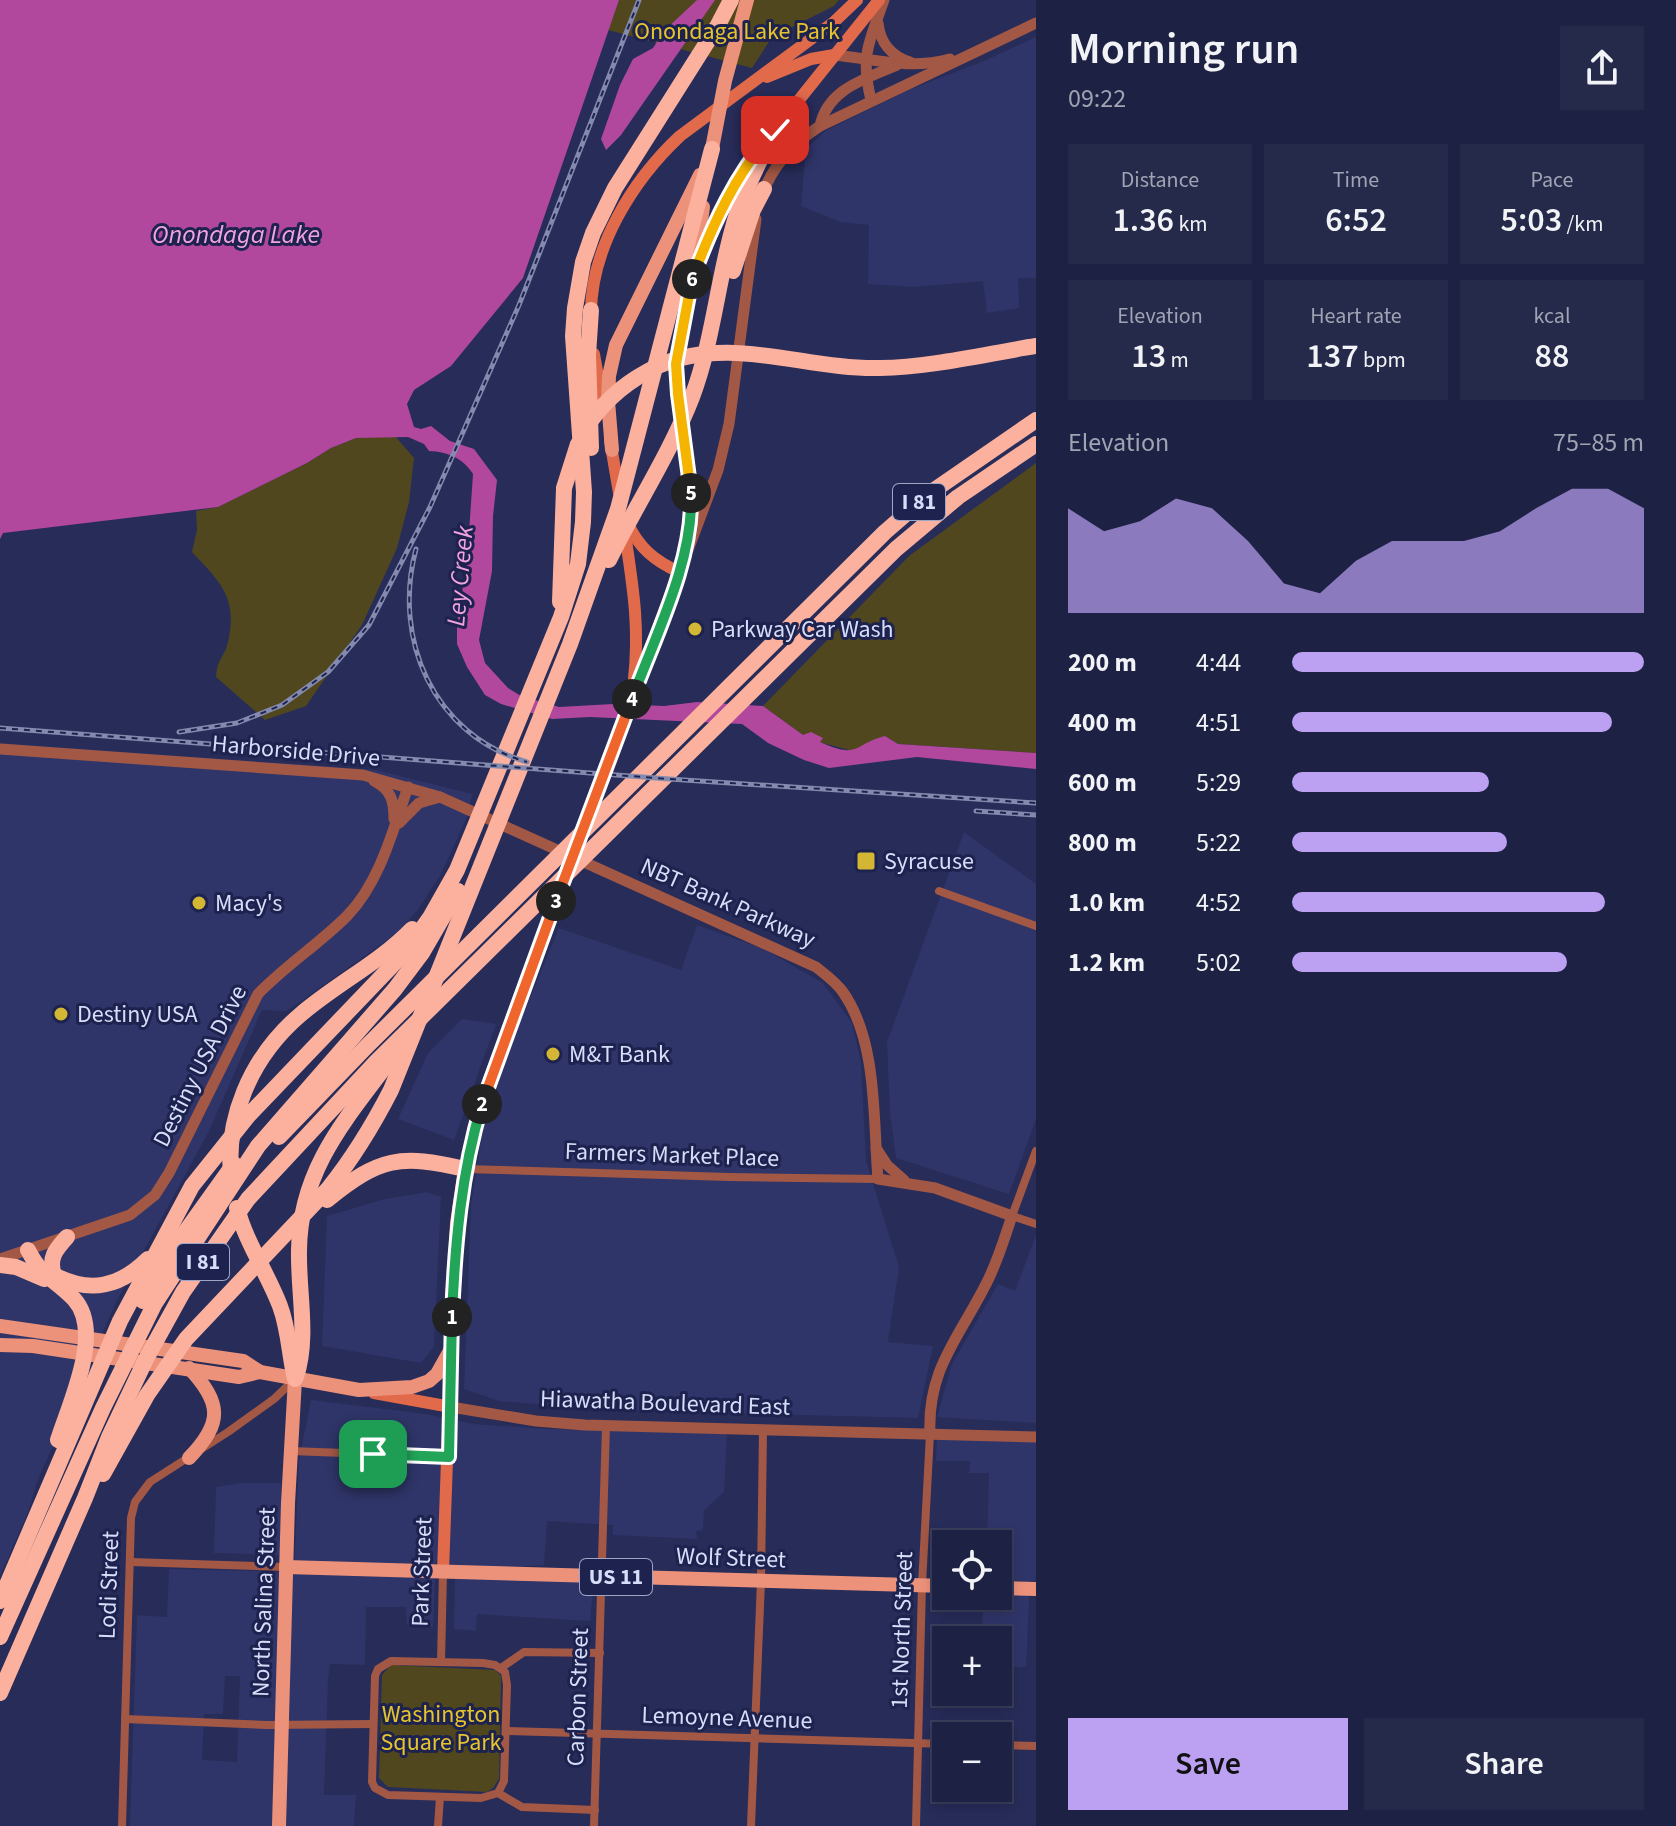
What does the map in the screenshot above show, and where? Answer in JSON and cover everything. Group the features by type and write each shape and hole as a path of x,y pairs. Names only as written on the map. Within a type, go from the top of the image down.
{"highway":[{"path":"561,640 583,522 584,492 573,336 583,262 615,188 731,0"},
{"path":"699,376 735,219 775,130"},
{"path":"609,548 712,149"},
{"path":"561,640 579,619 629,509 671,444 708,354 753,210 764,189"},
{"path":"193,1244 258,1146 395,989 422,953 452,903 473,857 561,640 579,591 589,546 592,516 588,355 591,310"},
{"path":"561,640 564,488 579,439 598,411 636,376 677,358 728,351 880,368 1036,346"},
{"name":"I 81","path":"0,1637 155,1303 193,1244 254,1163 367,1046 885,532 930,493 1036,420"},
{"name":"I 81","path":"0,1693 109,1437 162,1328 199,1266 257,1189 376,1062 916,531 999,467 1036,444"},
{"path":"295,1379 287,1328 245,1234 232,1180 234,1127 246,1086 278,1036 301,1014 403,939 473,857"},
{"path":"85,1498 108,1467 147,1395 186,1339 337,1177 374,1123 391,1090 473,857"},
{"path":"0,1601 120,1321 192,1186 222,1146 407,950 445,892"},
{"path":"82,1455 103,1380 145,1296 181,1238 225,1175 381,978"},
{"path":"295,1379 302,1358 299,1251 306,1194 316,1166 340,1127 423,1016"},
{"path":"277,1242 344,1186 374,1168 413,1159 465,1169"},
{"path":"54,1279 52,1259 67,1237"},
{"path":"0,1262 54,1279 98,1287 116,1283 139,1268 162,1243"},
{"path":"31,1249 81,1308 87,1324 87,1339 34,1522"}],"main road":[{"path":"747,0 725,81 712,149 693,278 676,364 691,496 689,528 679,572 659,563 634,536 612,450 596,365 591,310 602,255 620,212 659,157 690,129 746,87 787,62 857,0"},
{"path":"693,278 716,219 741,174 881,0"},
{"path":"787,62 834,55"},
{"path":"612,450 609,388 616,345 712,149"},
{"path":"629,509 638,622 631,700"},
{"name":"Park Street","path":"443,1572 457,1223 465,1169 490,1077 679,572"},
{"path":"0,1326 34,1339"},
{"path":"0,1345 34,1339"},
{"name":"Hiawatha Boulevard East","path":"34,1339 191,1361 239,1377 260,1372 451,1407"},
{"path":"359,1390 421,1385 437,1374 451,1349"},
{"path":"189,1458 211,1432 214,1405 191,1361"},
{"name":"North Salina Street","path":"279,1826 295,1379"},
{"name":"Wolf Street","path":"286,1567 932,1585"},
{"path":"1012,1588 1036,1589"}],"street":[{"path":"871,100 865,58 881,0"},
{"path":"877,19 884,44 903,60 918,64"},
{"path":"834,55 898,65 918,64 966,54 1036,23"},
{"name":"Park Street","path":"679,572 710,493 724,446 757,215 764,189 781,159 820,126 966,54"},
{"path":"820,126 833,98 898,65"},
{"name":"Harborside Drive","path":"0,749 363,775 440,797 573,858"},
{"path":"363,775 391,794 394,829"},
{"name":"Destiny USA Drive","path":"0,1262 130,1215 155,1195 169,1173 258,994 350,914 375,875 408,787"},
{"path":"394,829 412,808 440,797"},
{"name":"NBT Bank Parkway","path":"573,858 805,960 834,981 855,1011 864,1036 878,1179"},
{"path":"939,891 1036,926"},
{"path":"875,1147 887,1165 907,1183"},
{"path":"930,1434 931,1393 938,1371 986,1284 1036,1151"},
{"name":"Farmers Market Place","path":"465,1169 878,1179"},
{"path":"878,1179 950,1192 1036,1224"},
{"name":"Lodi Street","path":"122,1826 131,1518 135,1502 150,1482 274,1399 295,1379"},
{"name":"Hiawatha Boulevard East","path":"451,1407 536,1421 606,1426 1036,1437"},
{"name":"Carbon Street","path":"594,1826 606,1426"},
{"path":"751,1826 761,1581 763,1430"},
{"name":"1st North Street","path":"916,1826 922,1585 930,1434"},
{"path":"291,1451 449,1457"},
{"name":"Wolf Street","path":"130,1562 286,1567"},
{"name":"Park Street","path":"441,1662 443,1572"},
{"path":"501,1668 524,1652 600,1653"},
{"path":"498,1793 504,1781 505,1672 483,1663 441,1662 391,1661 378,1669 373,1724 372,1782 375,1788 388,1795 481,1798 498,1793 522,1807 595,1810"},
{"path":"125,1719 282,1725 373,1724"},
{"name":"Lemoyne Avenue","path":"506,1731 932,1743"},
{"path":"1012,1745 1036,1746"},
{"path":"438,1826 440,1797"}],"shaded area":[{"path":"1036,37 1036,278 1018,278 1019,308 987,313 983,281 913,287 868,284 869,225 840,222 801,206 806,148 827,130 911,89"},
{"path":"0,743 376,770 472,794 468,815 440,876 417,911 397,933 287,1011 262,1010 209,1131 117,1300 37,1482 28,1512 0,1576"},
{"path":"964,832 1036,884 1036,1119 1009,1194 896,1158 890,1113 887,1042"},
{"path":"697,925 764,949 823,983 852,1023 861,1062 866,1161 899,1267 888,1342 933,1346 918,1418 610,1410 499,1401 464,1389 471,1205 483,1129 514,1036 559,928 681,970"},
{"path":"462,1019 496,1024 454,1140 398,1119 428,1053"},
{"path":"427,1192 441,1197 434,1346 421,1363 322,1346 327,1216 385,1199"},
{"path":"1036,1235 1036,1423 937,1417 952,1364 998,1284 1015,1291"},
{"path":"311,1400 426,1414 474,1424 727,1433 724,1492 704,1510 703,1530 696,1531 697,1539 613,1535 613,1525 547,1521 544,1565 455,1571 436,1562 433,1627 407,1625 406,1607 366,1607 365,1665 330,1664 328,1680 324,1795 356,1795 354,1826 130,1826 137,1615 167,1617 169,1569 294,1572 299,1460","holes":["225,1676 240,1676 237,1762 202,1760 204,1714 223,1714"]},
{"path":"937,1438 1036,1442 1036,1580 1030,1581 1026,1667 1012,1667 1012,1626 982,1626 983,1610 1012,1610 1012,1530 987,1530 989,1473 969,1473 970,1461 936,1461"},
{"path":"240,1483 281,1483 281,1555 214,1553 216,1487"},
{"path":"455,1576 594,1581 590,1621 477,1614 476,1631 454,1629"}],"green space":[{"name":"Onondaga Lake Park","path":"619,0 839,0 834,6 772,37 752,68 608,30"},
{"path":"395,436 414,458 409,502 397,548 362,625 306,706 265,720 216,677 228,642 231,613 224,591 192,552 197,530 196,511 218,507 356,438"},
{"path":"1036,463 1036,753 898,744 885,736 853,751 803,735 763,706 909,556"},
{"name":"Washington Square Park","path":"391,1665 495,1670 501,1676 499,1779 493,1788 487,1792 388,1787 379,1778 382,1675"}],"water":[{"name":"Onondaga Lake","path":"0,0 619,0 523,278 451,366 414,390 407,404 414,427 421,429 431,426 450,441 474,449 497,480 492,571 479,640 485,663 508,688 521,696 559,707 613,704 664,706 697,702 763,706 803,735 811,732 823,738 820,742 843,750 856,749 885,736 898,744 1036,753 1036,769 917,757 829,768 768,743 742,724 590,717 552,719 501,704 485,695 457,644 473,474 454,457 429,451 424,444 408,437 356,438 218,507 3,533 0,539"},
{"path":"697,0 715,0 621,135 606,150 601,139 620,85 633,59 653,48 664,31"}],"railway":[{"path":"179,732 237,723 282,705 328,672 369,625 430,507 519,305 639,0"},
{"path":"416,549 410,583 410,616 416,649 427,679 444,706 467,730 494,749 527,762"},
{"path":"0,728 669,779 1036,803"},
{"path":"976,811 1036,815"}],"place":[{"name":"Parkway Car Wash","path":"695,629"},
{"name":"Syracuse","path":"866,861"},
{"name":"Macy's","path":"199,903"},
{"name":"Destiny USA","path":"61,1014"},
{"name":"M&T Bank","path":"553,1054"}],"route":[{"path":"373,1454 449,1457 457,1223 475,1125 494,1063 605,776 679,572 689,528 691,496 676,364 693,278 716,219 741,174 775,130"}],"water label":[{"name":"Ley Creek","path":"460,576"}]}
